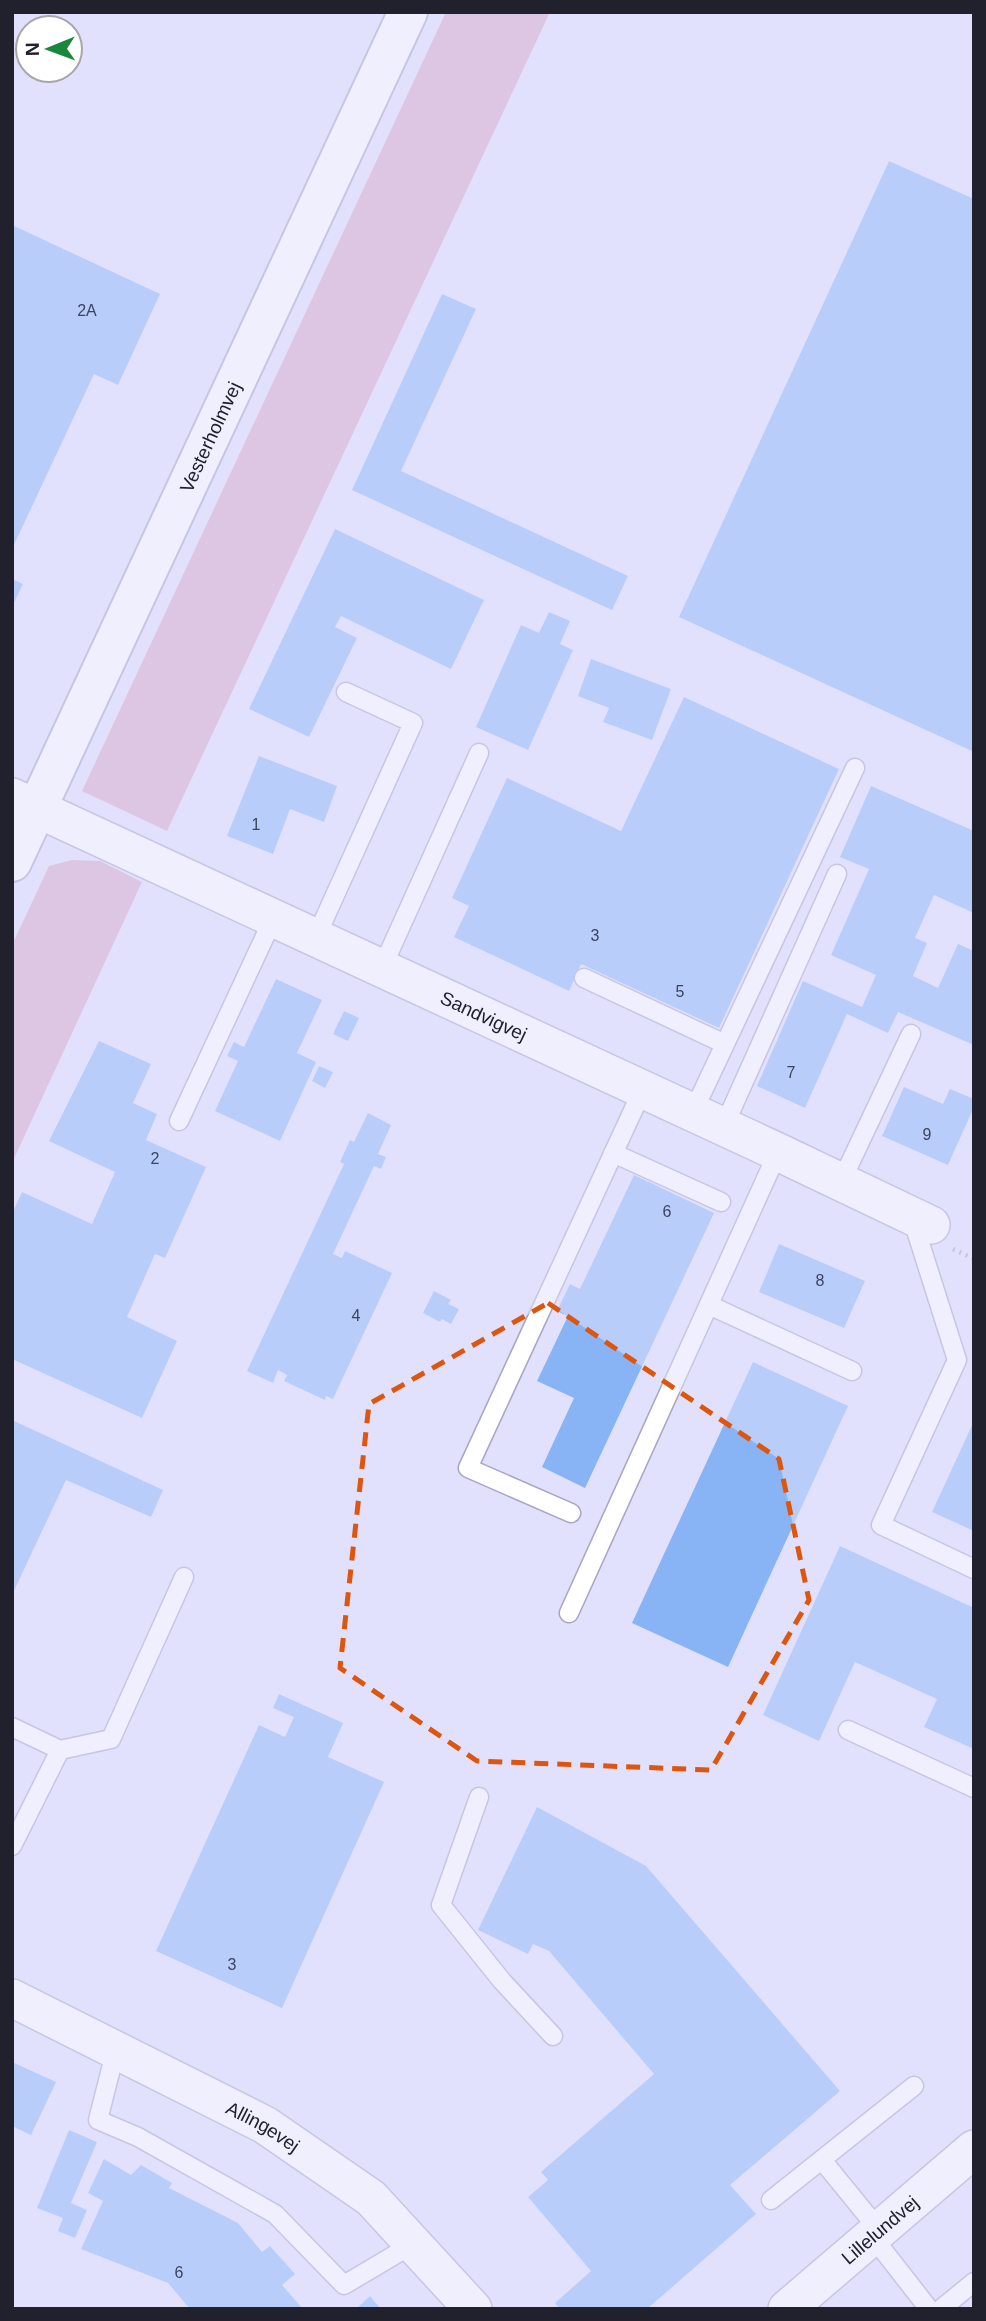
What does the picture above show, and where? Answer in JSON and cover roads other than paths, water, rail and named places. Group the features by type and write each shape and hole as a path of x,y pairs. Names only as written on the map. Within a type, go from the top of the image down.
{"street":[{"name":"Vesterholmvej","path":"12,862 25,802 408,12"},
{"name":"Sandvigvej","path":"25,802 921,1220"},
{"name":"Allingevej","path":"12,1998 265,2125 371,2199 473,2309"},
{"name":"Lillelundvej","path":"787,2309 974,2150"}],"lane":[{"path":"316,937 413,723 346,692"},
{"path":"382,968 480,753"},
{"path":"708,1119 725,1044 855,768"},
{"path":"708,1119 837,874"},
{"path":"179,1121 274,917"},
{"path":"584,978 725,1044"},
{"path":"841,1182 911,1034"},
{"path":"571,1513 468,1468 643,1089"},
{"path":"569,1614 778,1152"},
{"path":"613,1153 721,1202"},
{"path":"921,1220 957,1360 881,1525 974,1569"},
{"path":"709,1305 852,1371"},
{"path":"12,1727 60,1750 111,1739 184,1577"},
{"path":"848,1730 974,1788"},
{"path":"12,1846 60,1750"},
{"path":"479,1797 441,1905 502,1981 553,2036"},
{"path":"116,2049 98,2120 138,2137 275,2214 344,2285 413,2244"},
{"path":"771,2200 914,2086"},
{"path":"821,2160 929,2309"},
{"path":"941,2309 974,2282"}]}
